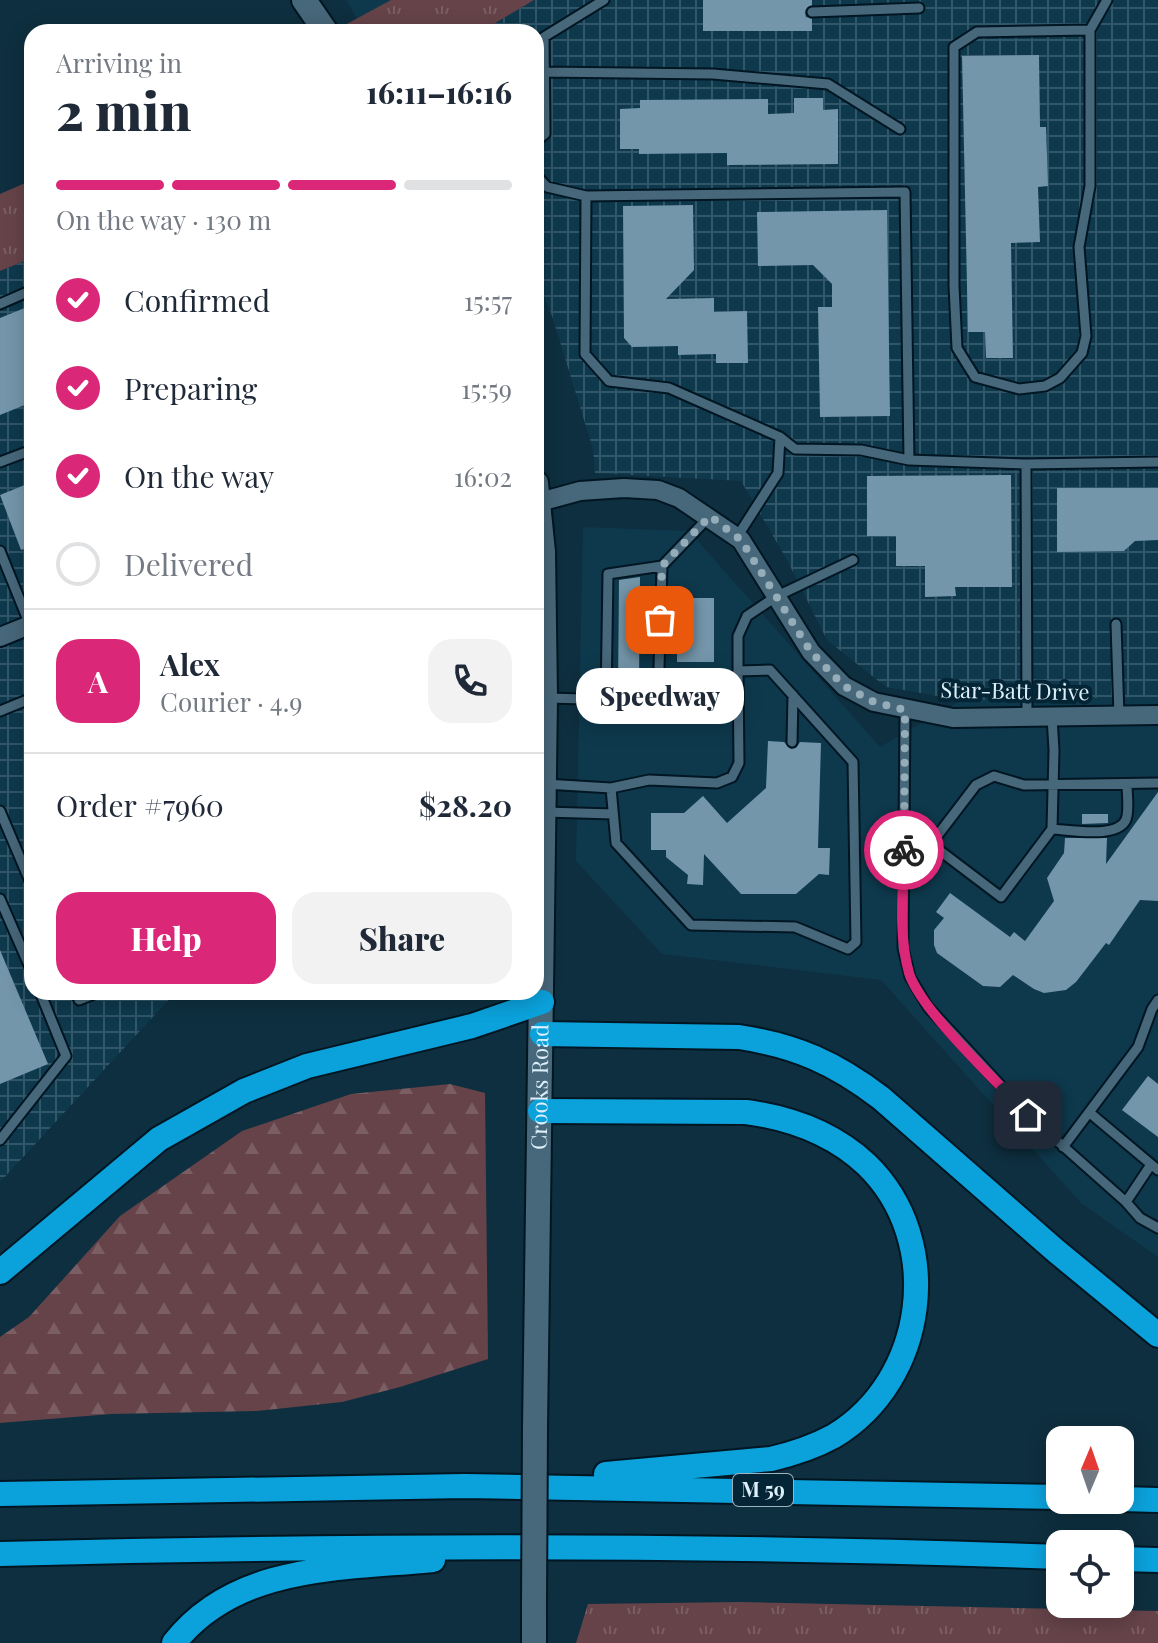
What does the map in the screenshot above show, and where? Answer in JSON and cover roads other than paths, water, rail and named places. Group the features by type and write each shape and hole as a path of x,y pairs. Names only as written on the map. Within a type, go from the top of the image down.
{"highway":[{"path":"0,1272 159,1139 184,1122 244,1091 307,1066 472,1026 542,1002"},
{"path":"542,1034 739,1037 769,1042 818,1057 857,1079 881,1098 1056,1251 1158,1335"},
{"path":"465,1486 742,1463 794,1453 834,1436 866,1410 897,1368 912,1328 916,1307 915,1261 903,1222 894,1202 869,1167 833,1139 793,1121 746,1112 540,1111"},
{"name":"M 59","path":"0,1494 465,1486 1046,1497"},
{"path":"1134,1499 1158,1500"},
{"path":"0,1554 322,1547 578,1547 881,1550 1046,1556"},
{"path":"174,1643 211,1606 227,1596 268,1580 322,1571 578,1547"},
{"path":"1134,1559 1158,1560"}],"main road":[{"path":"304,0 320,24"},
{"name":"Crooks Road","path":"544,775 544,812"},
{"name":"Crooks Road","path":"534,1643 542,1002"}],"street":[{"name":"Star-Batt Drive","path":"544,495 624,488 658,490 710,516 737,537 811,652 844,686 874,702 953,718 1158,715"},
{"path":"0,637 24,628"}],"lane":[{"path":"544,135 544,37 604,0"},
{"path":"1090,30 977,32 954,47 957,348 975,377 1019,389 1045,386 1060,378 1082,353 1086,336 1079,247 1090,186 1090,30 1107,0"},
{"path":"812,12 862,5 919,8"},
{"path":"544,72 713,74 828,84 900,129"},
{"path":"544,184 586,196 905,192 909,460"},
{"path":"586,196 585,354 609,381 669,388 780,437 795,449 861,450 909,460 1026,464 1158,462"},
{"path":"0,304 24,294"},
{"path":"737,537 778,473 780,437"},
{"path":"0,462 24,453"},
{"path":"1026,464 1027,717"},
{"path":"606,700 608,574 662,566 710,516"},
{"path":"0,551 24,608"},
{"path":"545,784 611,788 649,780 717,783 732,777 739,763 738,636 747,616 777,596 853,560"},
{"path":"544,685 606,700 658,701 662,566"},
{"path":"1116,624 1119,716"},
{"path":"611,788 616,843 691,925 795,927 848,949 856,942 853,762 770,670 738,671"},
{"path":"792,742 793,695"},
{"path":"0,711 24,701"},
{"path":"905,710 903,948 910,977 928,1007 1028,1115 1140,1218 1158,1228"},
{"path":"904,835 931,844 1001,897 1052,829 1052,717"},
{"path":"931,844 976,785 994,776 1024,785 1158,783"},
{"path":"1052,829 1108,832 1120,828 1127,818 1127,784"},
{"path":"0,811 24,861"},
{"path":"544,812 613,814"},
{"path":"0,899 24,954"},
{"path":"0,1140 66,1056 43,1000"},
{"path":"1063,1147 1138,1047 1158,1000"},
{"path":"1090,1113 1154,1168 1126,1202"}],"place":[{"name":"Speedway","path":"660,620"}]}
